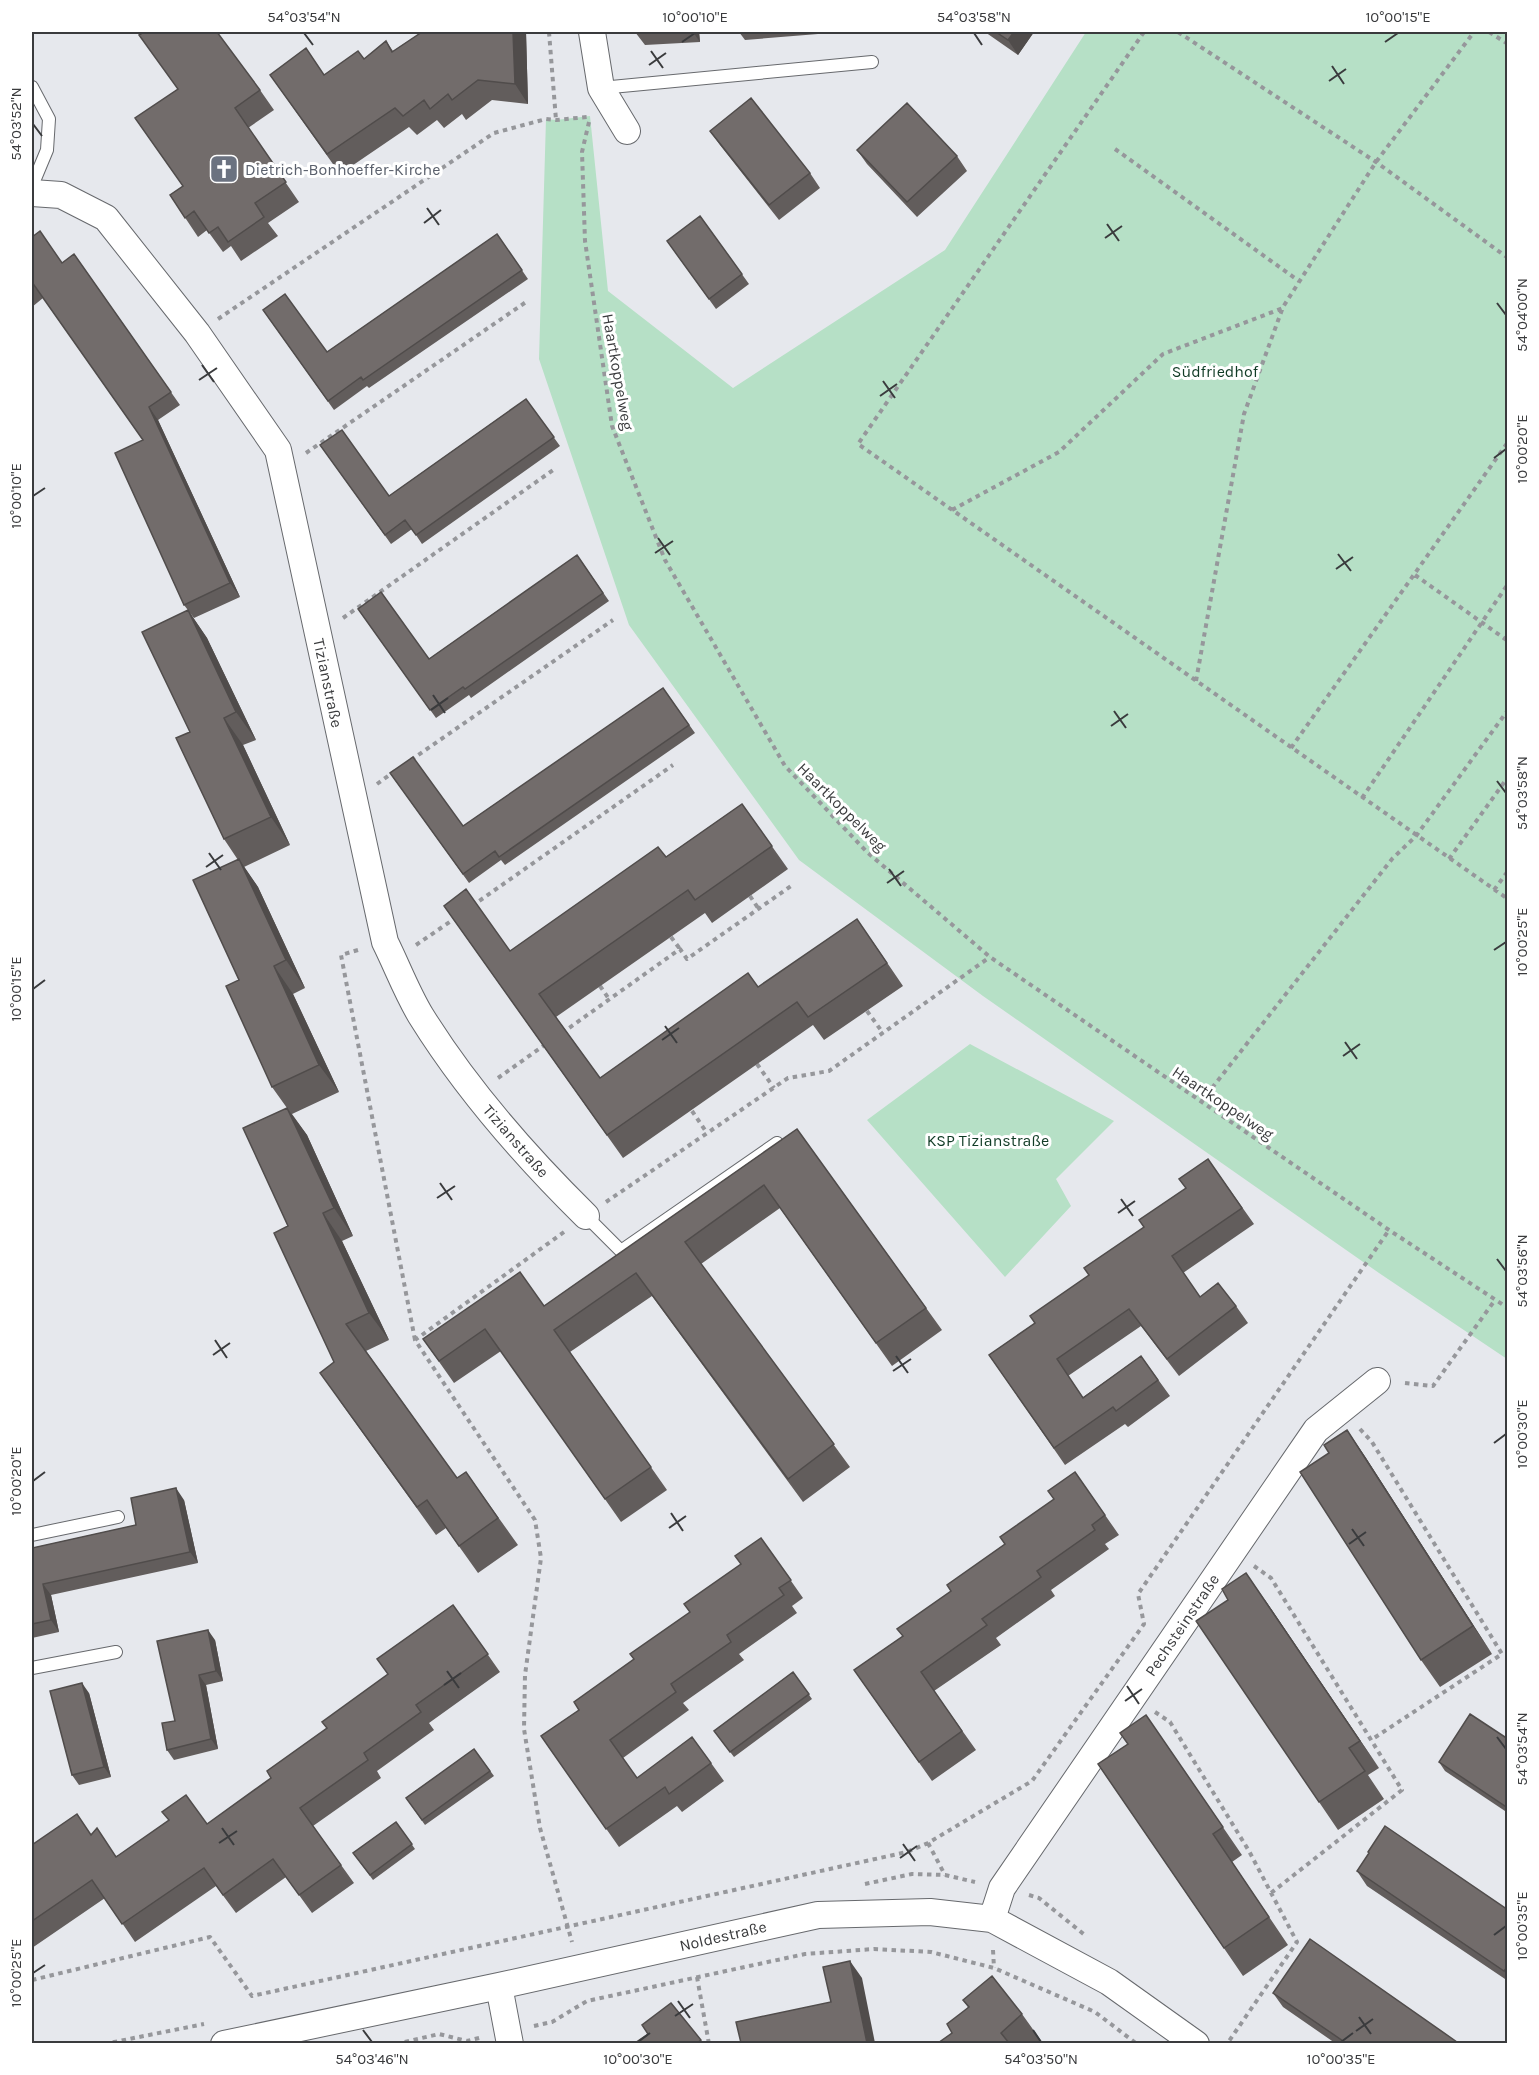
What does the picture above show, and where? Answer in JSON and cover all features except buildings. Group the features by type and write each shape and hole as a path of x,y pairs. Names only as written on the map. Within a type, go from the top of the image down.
{"street":[{"path":"592,32 601,88 627,131"},
{"name":"Tizianstraße","path":"32,193 61,195 106,218 197,333 278,450 389,951 421,1015 489,1113 535,1165 586,1216"},
{"name":"Pechsteinstraße","path":"992,1919 1002,1888 1316,1430 1377,1381"},
{"name":"Noldestraße","path":"224,2043 499,1986 818,1915 930,1912 992,1919 1110,1982 1196,2043"},
{"path":"499,1986 509,2038"}],"lane":[{"path":"601,88 872,62"},
{"path":"32,87 49,119 47,150 32,186"},
{"path":"586,1216 621,1251 791,1133"},
{"path":"32,1535 118,1517"},
{"path":"32,1668 116,1652"}],"path":[{"path":"197,333 494,133 546,119 556,120 549,32"},
{"path":"1144,32 858,444 1508,899"},
{"path":"1178,32 1376,162 1508,258"},
{"path":"1196,681 1244,414 1283,308 1376,162 1474,32"},
{"path":"1489,32 1508,44"},
{"name":"Haartkoppelweg","path":"556,120 590,116 582,152 585,241 612,426 665,560 784,766 868,853 990,957 1389,1230 1508,1308"},
{"path":"1115,149 1299,281"},
{"path":"282,469 526,302"},
{"path":"952,510 1059,452 1163,354 1283,308"},
{"path":"1291,748 1508,442"},
{"path":"318,635 556,468"},
{"path":"1415,575 1508,641"},
{"path":"1362,798 1508,584"},
{"path":"354,800 613,620"},
{"path":"1201,1102 1392,859 1416,836 1508,710"},
{"path":"471,907 673,765"},
{"path":"1449,859 1508,777"},
{"path":"1494,890 1508,871"},
{"path":"671,937 687,958 791,885"},
{"path":"750,896 758,908"},
{"path":"461,914 389,951 341,955 415,1340 535,1520 541,1558 525,1674 524,1729 540,1828 580,1968"},
{"path":"476,1094 680,949"},
{"path":"415,1340 629,1185 788,1078 829,1071 990,957"},
{"path":"600,986 609,999"},
{"path":"867,1011 883,1033"},
{"path":"757,1064 774,1088"},
{"path":"692,1111 707,1133"},
{"path":"32,1980 210,1937 252,1996 907,1852 928,1843 1032,1781 1144,1624 1138,1594 1389,1230"},
{"path":"1377,1381 1433,1386 1495,1300"},
{"path":"1342,1409 1372,1442 1502,1654 1371,1740"},
{"path":"1232,1551 1271,1578 1402,1790 1271,1893"},
{"path":"1133,1696 1170,1722 1249,1851 1297,1942 1227,2043"},
{"path":"928,1843 945,1875"},
{"path":"396,2043 439,2034 468,2041 509,2038 552,2022 587,2001 805,1954 874,1949 931,1952 994,1968 1095,2012 1137,2043"},
{"path":"697,1977 709,2043"}],"green space":[{"name":"Südfriedhof","path":"1086,32 1507,32 1507,1359 1379,1273 983,996 799,860 629,625 539,359 546,119 590,116 608,291 733,388 945,250"},
{"name":"KSP Tizianstraße","path":"970,1044 1114,1121 1056,1179 1071,1206 1005,1277 867,1120"}],"place":[{"name":"Dietrich-Bonhoeffer-Kirche","path":"224,169"}]}
